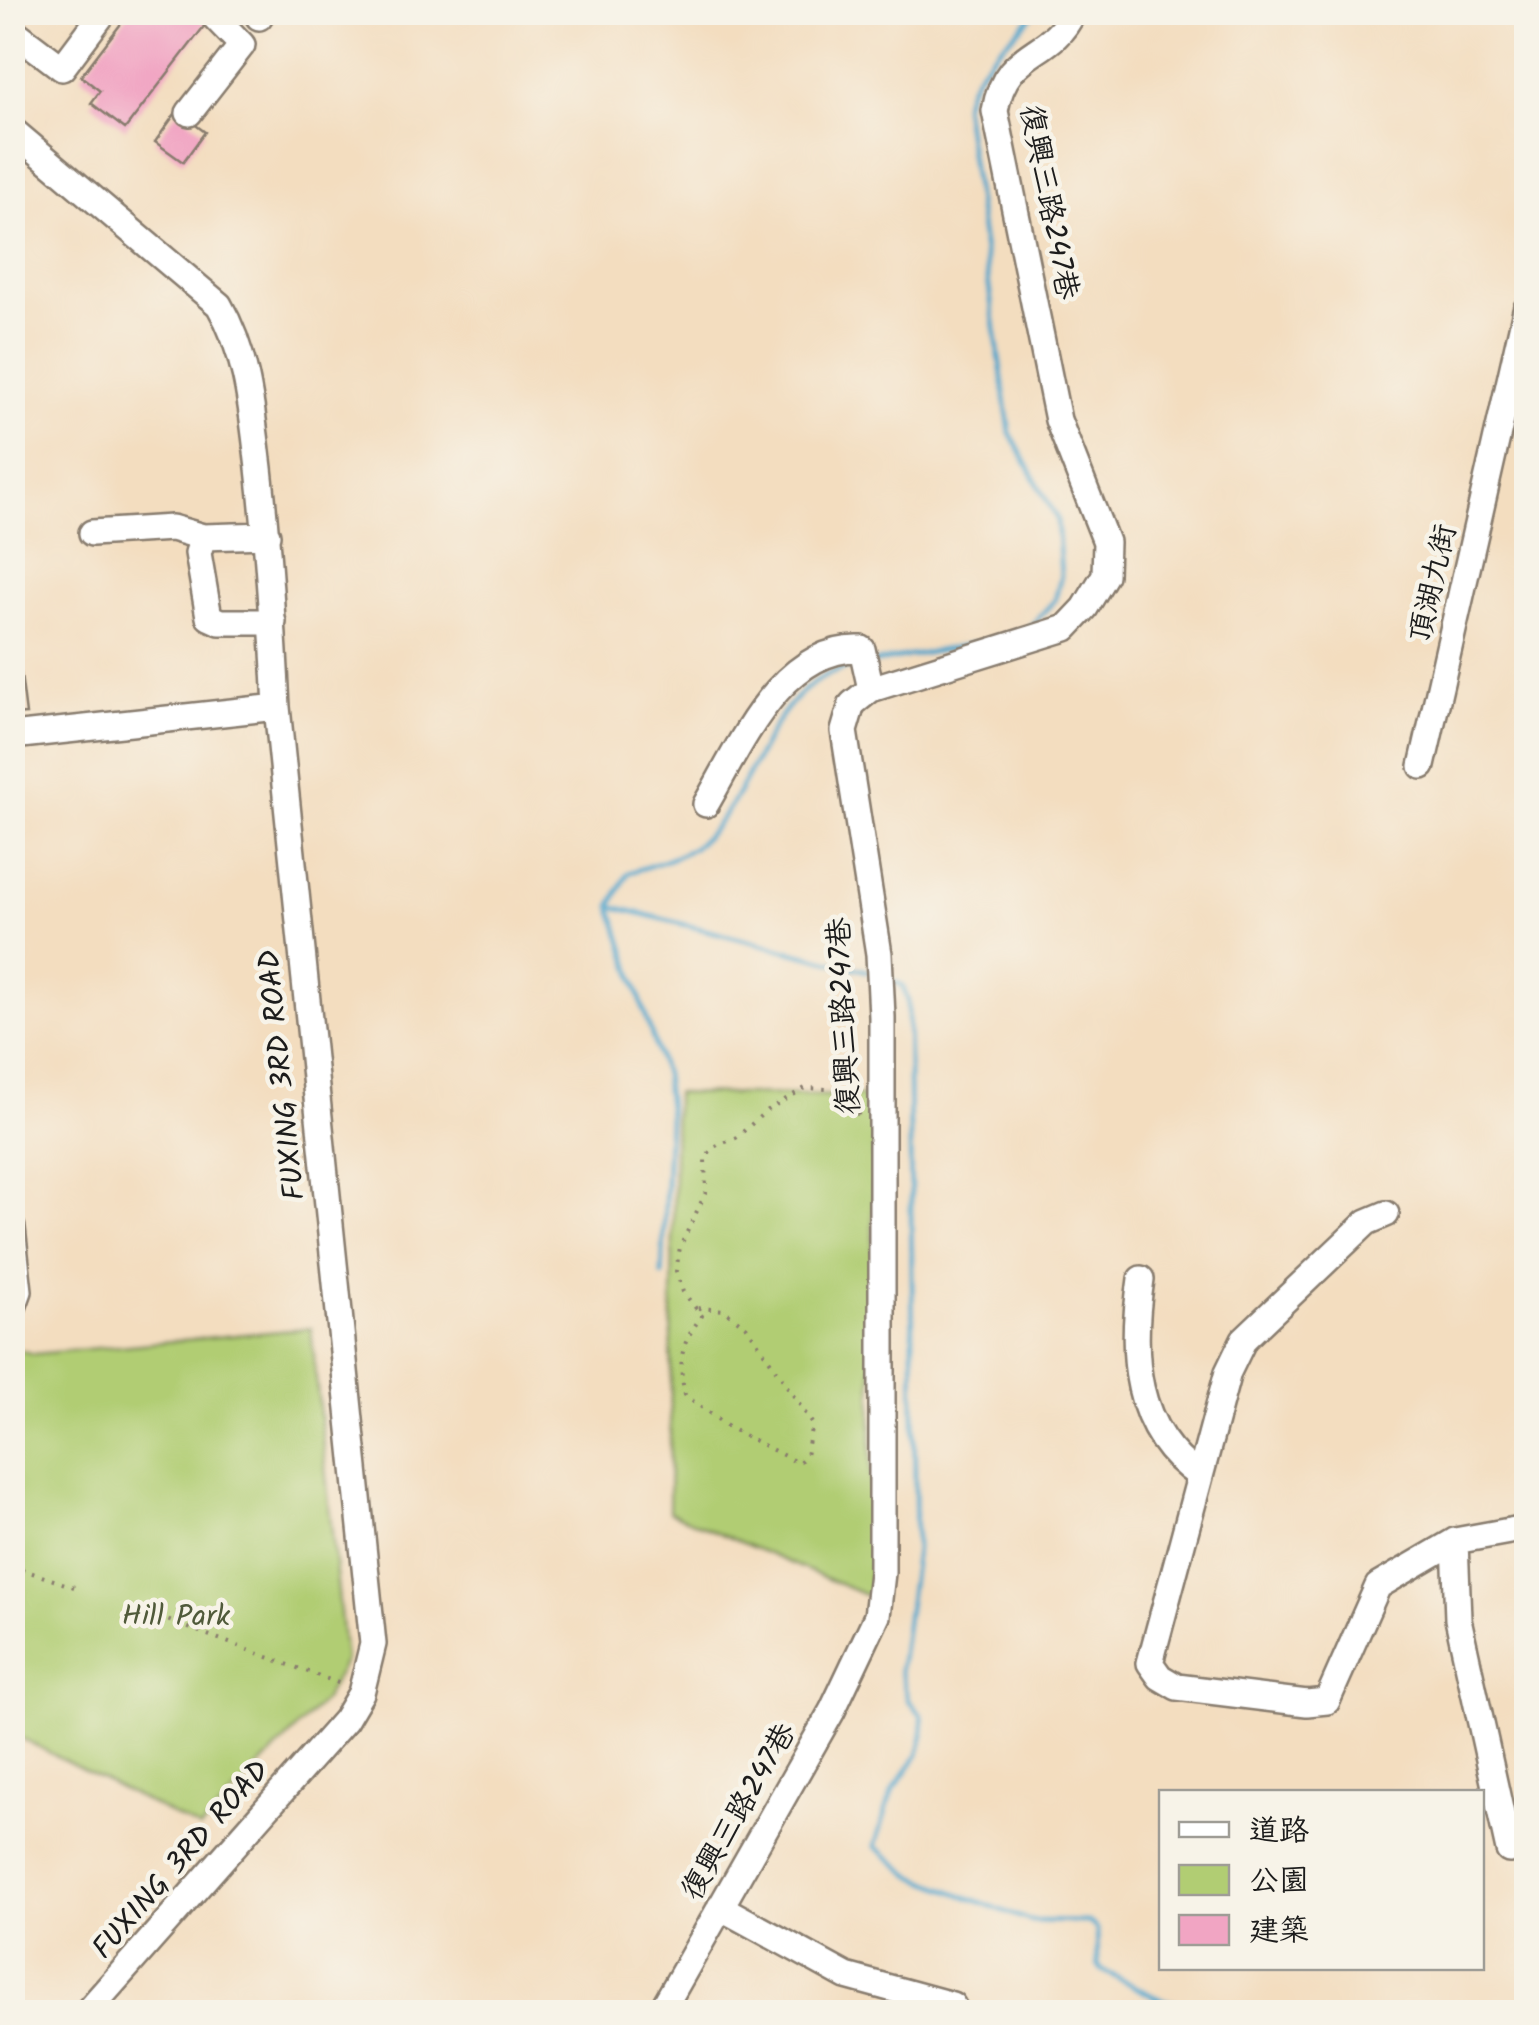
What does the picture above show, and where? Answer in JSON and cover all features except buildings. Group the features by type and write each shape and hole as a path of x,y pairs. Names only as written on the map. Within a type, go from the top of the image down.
{"street":[{"path":"12,30 62,68 104,12"},
{"path":"190,113 242,45 210,12"},
{"name":"復興三路247巷","path":"661,2012 832,1710 877,1616 882,1572 882,1017 877,988 879,954 844,731 852,704 869,673 1066,628 1086,608 1105,575 1106,542 1058,420 995,112 999,87 1014,64 1047,42 1073,12"},
{"name":"FUXING 3RD ROAD","path":"12,130 220,305 234,331 248,382 267,535 278,707 373,1644 361,1692 344,1720 87,2012"},
{"name":"頂湖九街","path":"1422,766 1516,422 1526,310"},
{"path":"92,533 172,528 203,538 267,535"},
{"path":"203,538 198,553 209,616 220,622 273,622"},
{"path":"706,804 770,696 840,648 862,649 869,673"},
{"path":"12,736 278,707"},
{"path":"1386,1214 1367,1222 1244,1339 1228,1372 1150,1663 1160,1677 1177,1688 1307,1703 1327,1700 1378,1586 1455,1540 1526,1528"},
{"path":"12,1228 19,1290 12,1310"},
{"path":"1142,1278 1135,1320 1144,1408 1174,1458 1200,1476"},
{"path":"1455,1540 1458,1619 1509,1850"},
{"path":"720,1907 846,1976 952,2005 956,2012"}],"path":[{"path":"698,1308 724,1310 747,1326 812,1424 806,1456 798,1464 792,1457 728,1427 685,1396 679,1356 686,1336 702,1316 683,1292 676,1270 680,1247 706,1192 705,1159 712,1148 736,1138 767,1110 805,1088 852,1090 862,1132"},
{"path":"12,1566 77,1588"},
{"path":"130,1606 346,1686"}],"green space":[{"path":"675,1093 874,1096 870,1597 669,1512"},
{"name":"Hill Park","path":"311,1328 345,1660 324,1700 200,1829 13,1734 13,1348 34,1354"}],"waterway":[{"path":"1028,629 1055,600 1061,576 1057,519 1010,433 963,105 983,66 1036,12"},
{"path":"872,663 974,644"},
{"path":"662,1275 669,1116 664,1074 611,906 628,873 684,852 700,842 720,820 782,715 801,693 825,676 856,666"},
{"path":"611,906 871,972"},
{"path":"890,980 902,985 908,1001 916,1549 900,1669 908,1700 922,1716 923,1735 918,1755 892,1792 875,1846 912,1876 1030,1921 1089,1922 1097,1929 1098,1964 1102,1970 1155,1997 1203,2012"}]}
